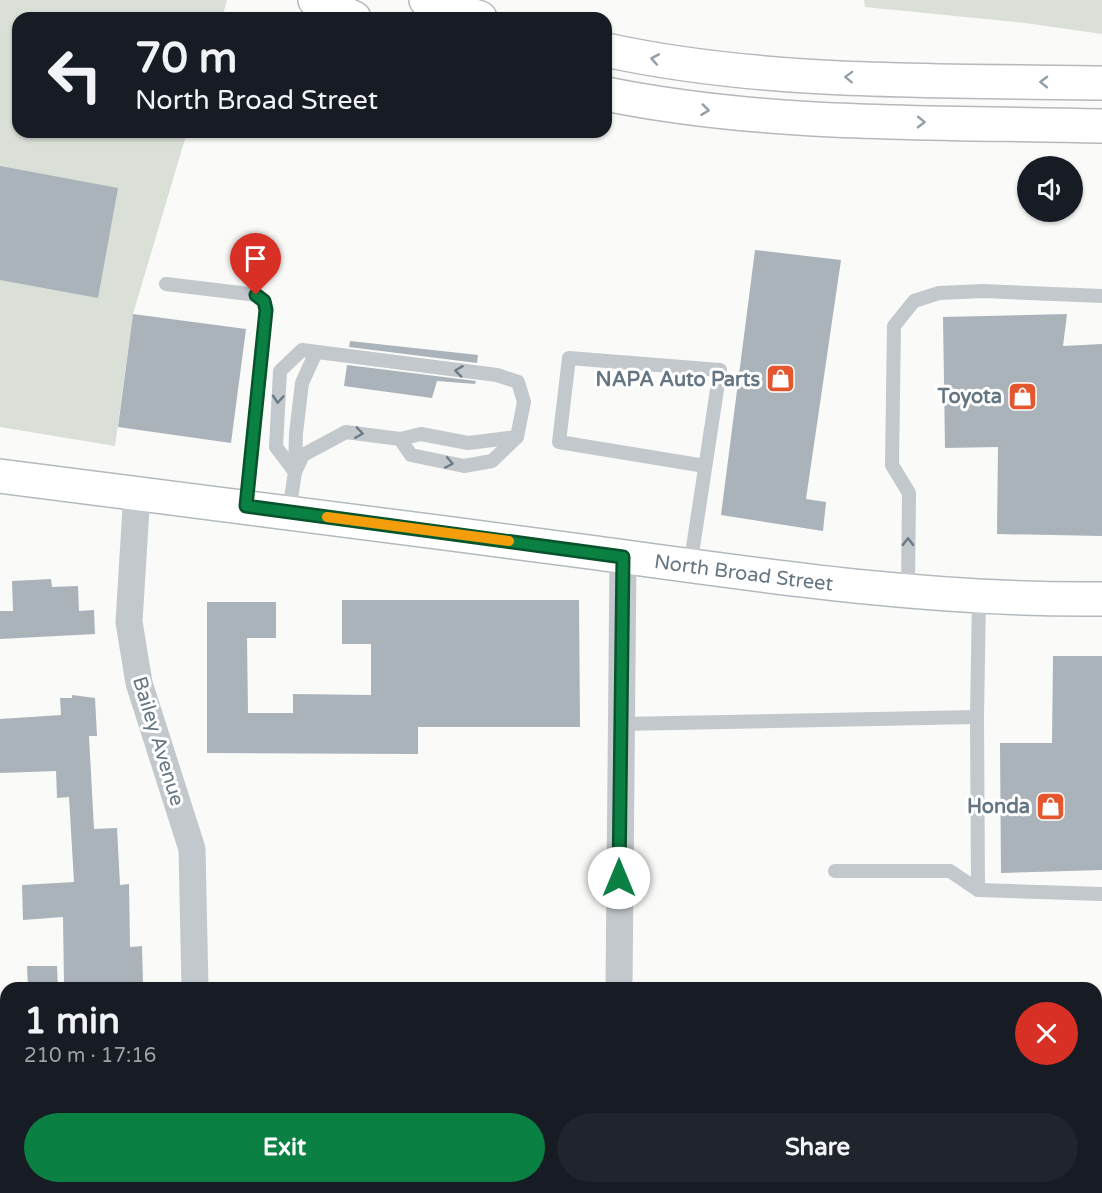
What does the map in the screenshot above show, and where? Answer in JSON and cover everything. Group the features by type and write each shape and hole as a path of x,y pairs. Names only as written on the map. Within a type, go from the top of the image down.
{"main road":[{"path":"315,0 341,12"},
{"path":"426,0 462,12"},
{"path":"612,51 666,61 776,74 1102,83"},
{"path":"612,95 679,107 787,118 1102,126"},
{"name":"North Broad Street","path":"0,476 246,506 690,567 908,591 1039,600 1102,599"}],"street":[{"name":"Bailey Avenue","path":"137,492 129,622 140,683 192,849 195,982"},
{"path":"619,982 623,557"}],"lane":[{"path":"166,284 256,295 264,301 266,310 246,506"},
{"path":"908,591 909,493 892,465 894,326 914,301 939,293 984,291 1102,296"},
{"path":"295,472 276,447 280,371 302,350 497,375 518,382 524,402 517,437 492,461 464,466 411,455 400,439"},
{"path":"289,512 295,472 296,433 302,383 316,352"},
{"path":"690,567 720,370 569,358 559,442 705,466"},
{"path":"295,472 303,454 346,432 400,439 421,434 468,443 517,437"},
{"path":"978,890 979,596"},
{"path":"620,724 977,717"},
{"path":"834,871 950,871 978,890 1102,894"}],"shaded area":[{"path":"0,0 227,0 224,12 12,12 12,138 185,138 133,314 115,446 0,427"},
{"path":"864,0 1102,0 1102,34 1025,23 865,7"}],"building":[{"path":"0,166 118,188 98,298 0,280"},
{"name":"NAPA Auto Parts","path":"755,250 841,260 806,499 826,502 823,531 721,515"},
{"path":"133,314 246,329 231,443 118,427"},
{"name":"Toyota","path":"1067,314 1063,346 1102,344 1102,536 997,534 998,447 945,448 943,317"},
{"path":"350,341 478,355 477,363 349,347"},
{"path":"347,365 476,381 475,384 437,381 432,398 344,386"},
{"path":"51,579 52,587 78,586 79,611 94,610 95,634 0,639 0,611 13,611 12,581"},
{"path":"342,600 579,600 580,727 418,727 418,754 207,753 207,602 276,602 276,638 247,638 248,713 293,713 293,694 371,695 371,644 342,644"},
{"name":"Honda","path":"1053,656 1102,656 1102,870 1001,873 1000,743 1052,743"},
{"path":"72,695 95,698 97,736 89,736 94,829 117,828 120,885 129,884 130,947 142,946 143,982 64,982 63,917 23,920 22,885 74,882 69,797 57,798 56,771 0,773 0,719 61,715 60,698 72,698"},
{"path":"27,966 57,966 58,982 28,982"}],"slow traffic":[{"path":"327,517 509,541"}],"place":[{"name":"NAPA Auto Parts","path":"781,379"},
{"name":"Toyota","path":"1023,396"},
{"name":"Honda","path":"1051,806"}],"route":[{"path":"256,295 264,301 266,310 246,506 623,557 619,878"}]}
